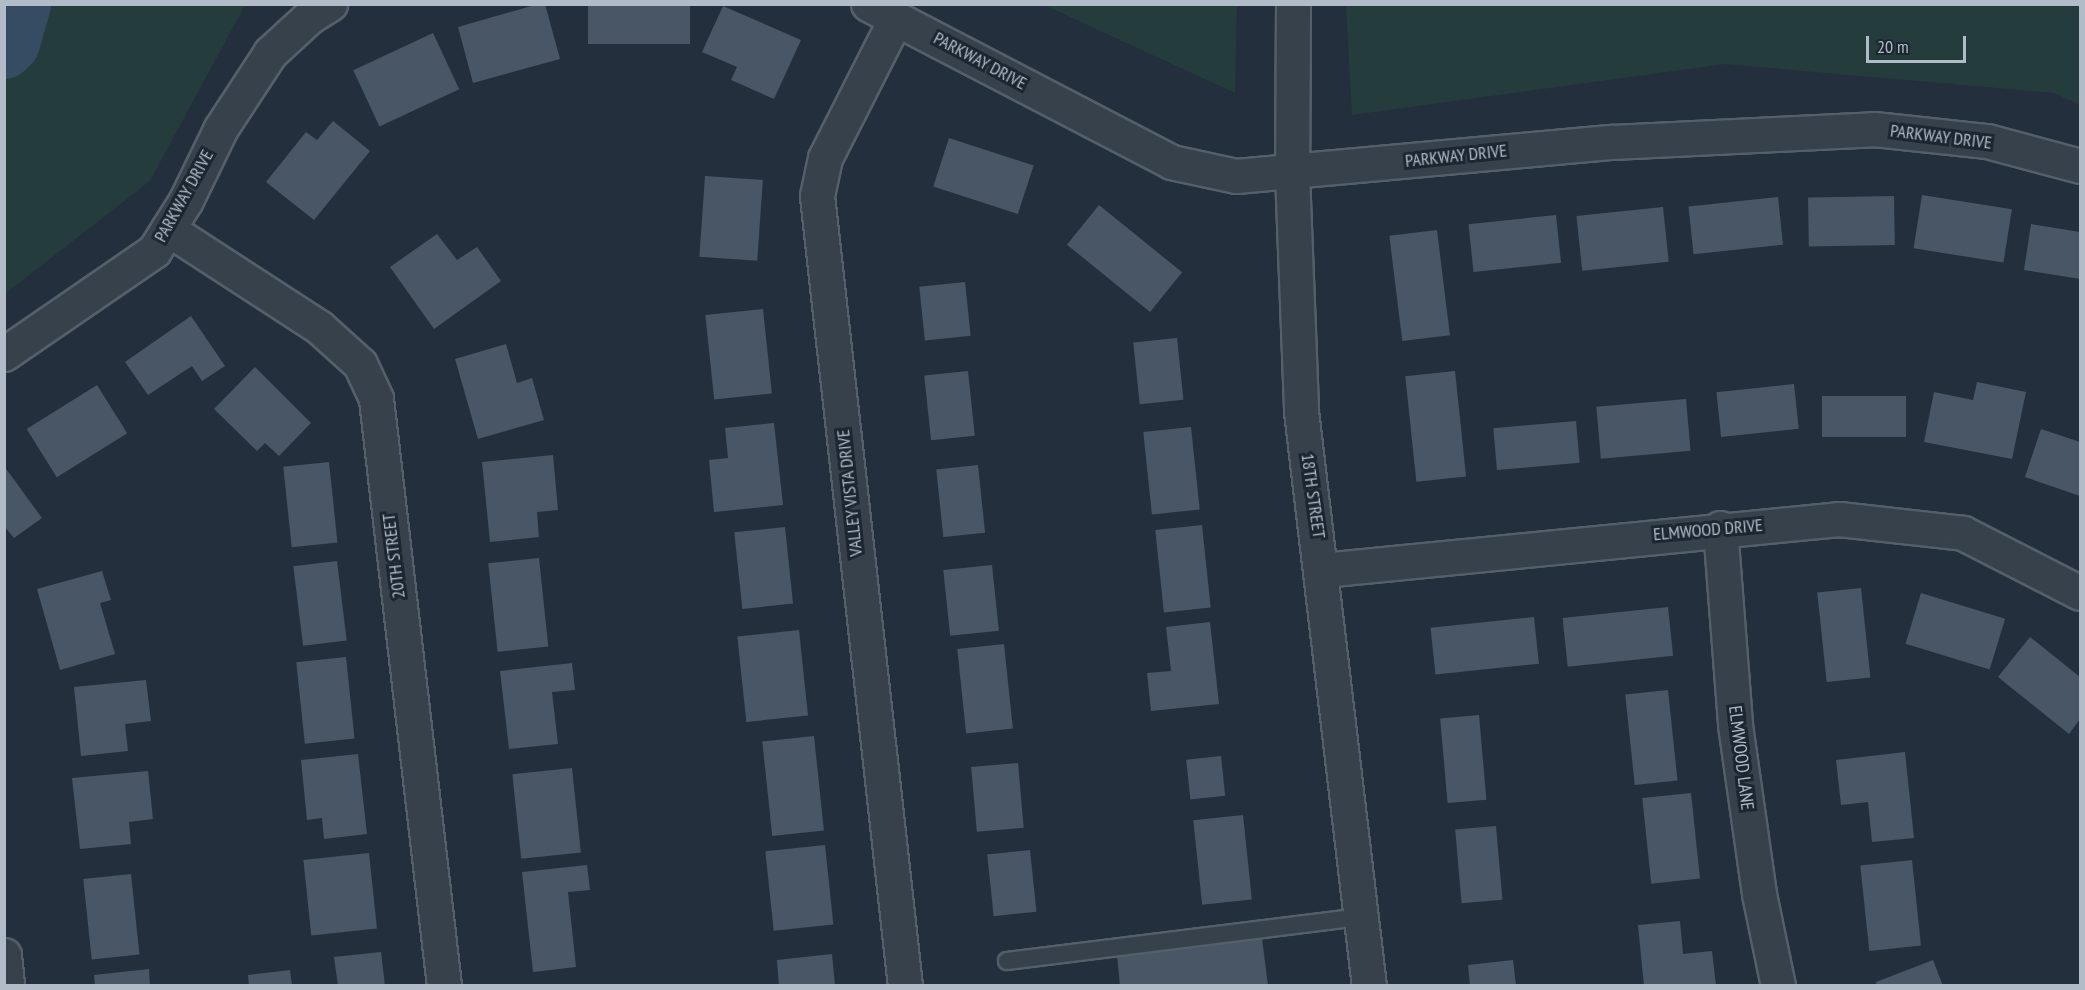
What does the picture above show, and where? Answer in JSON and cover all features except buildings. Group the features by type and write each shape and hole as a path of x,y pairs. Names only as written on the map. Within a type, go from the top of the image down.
{"street":[{"name":"PARKWAY DRIVE","path":"4,354 154,251 221,128 270,53 309,17 330,4"},
{"name":"18TH STREET","path":"1293,4 1292,173 1301,411 1323,570 1369,986"},
{"name":"PARKWAY DRIVE","path":"882,11 1171,162 1236,176 1292,173 1602,143 1874,129 1987,141 2080,166"},
{"name":"VALLEY VISTA DRIVE","path":"882,11 825,158 816,196 905,986"},
{"name":"20TH STREET","path":"168,229 319,327 360,364 376,399 444,986"},
{"name":"ELMWOOD DRIVE","path":"1323,570 1720,528 1839,519 1963,533 2080,593"},
{"name":"ELMWOOD LANE","path":"1720,528 1735,725 1759,894 1778,986"},
{"path":"4,955 7,986"}],"lane":[{"path":"1007,961 1361,917"}],"green space":[{"path":"5,4 245,5 150,181 5,294"},
{"path":"1044,5 1237,5 1235,93"},
{"path":"1346,5 2080,5 2080,105 2054,93 1725,64 1352,115"}],"waterway":[{"path":"4,49 10,43 21,4"}]}
